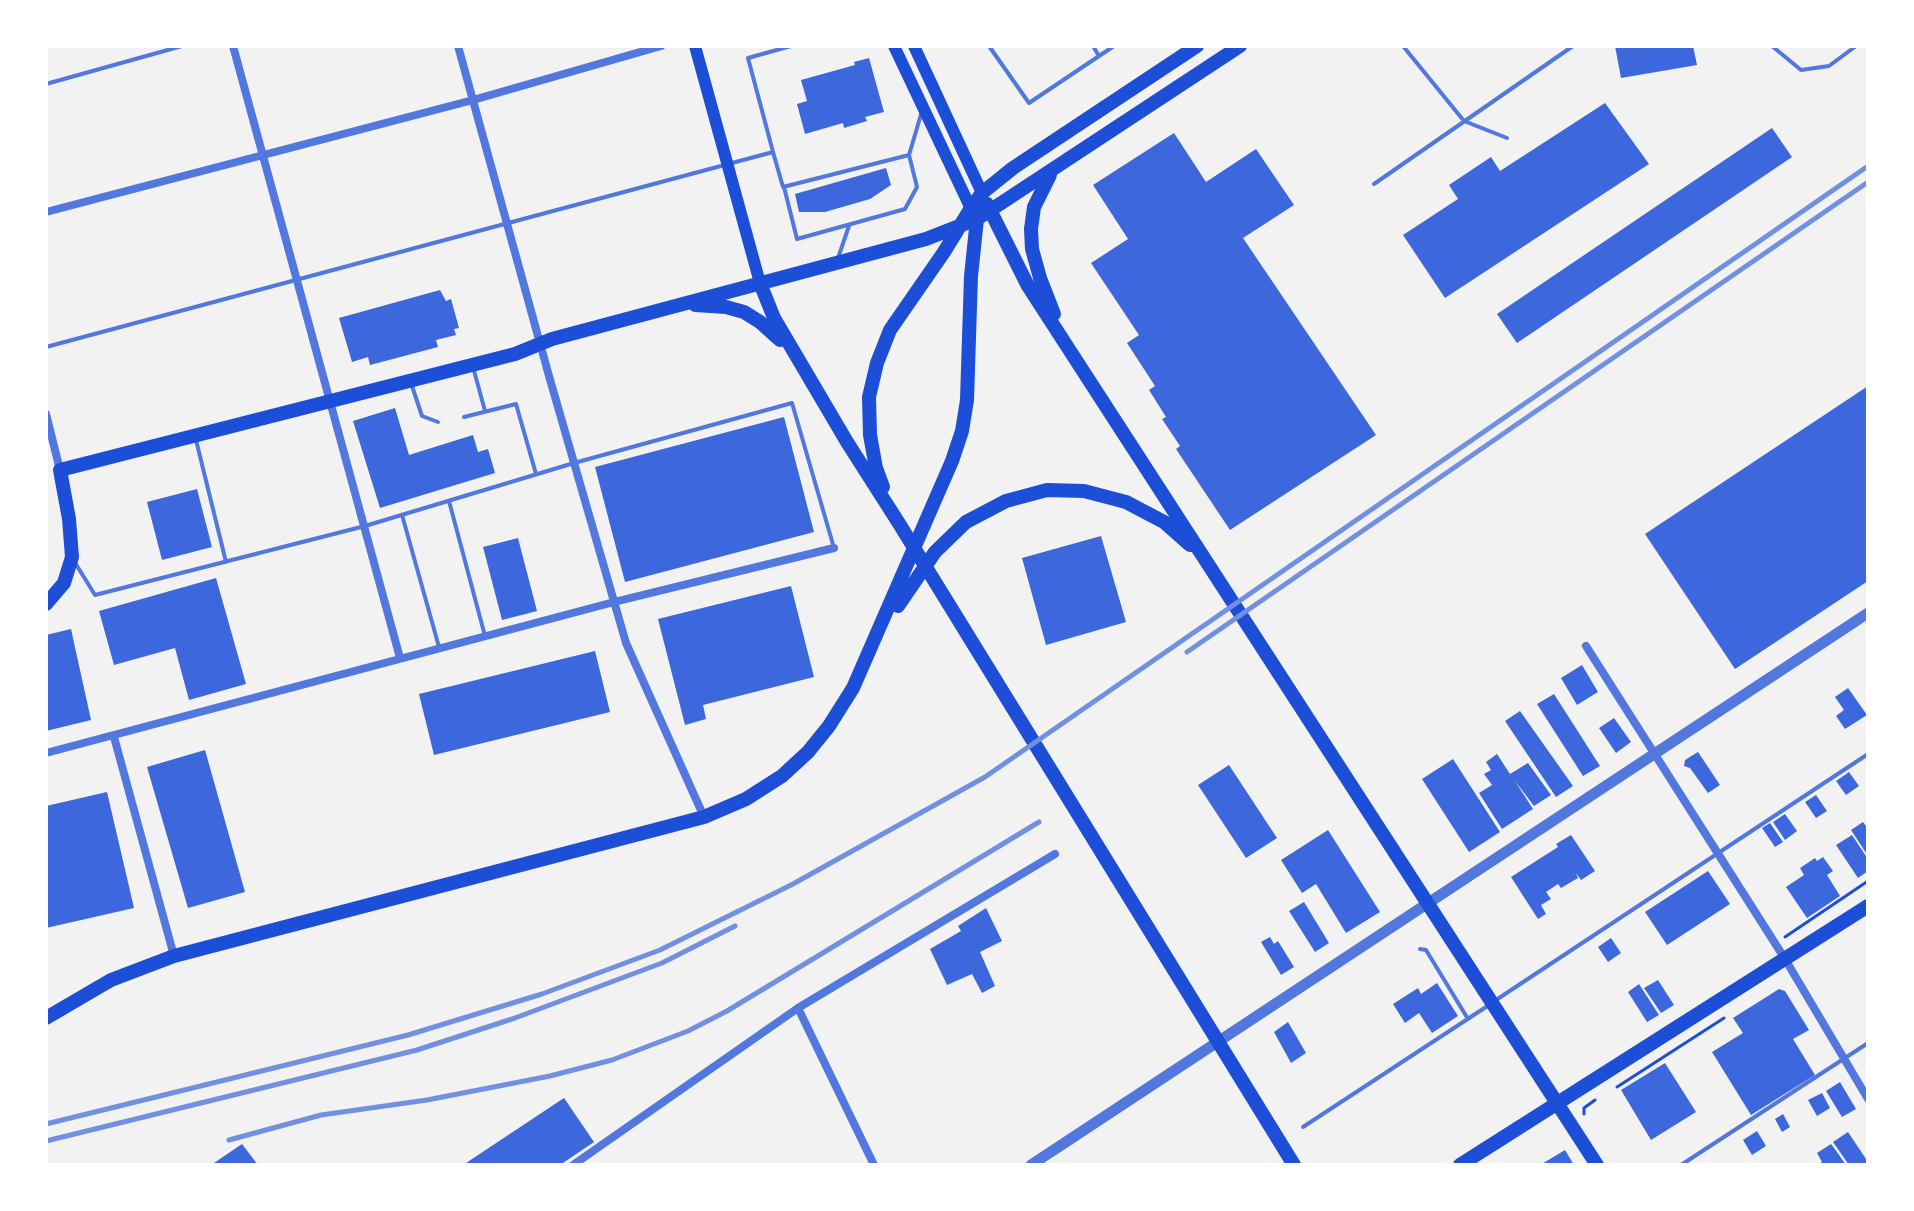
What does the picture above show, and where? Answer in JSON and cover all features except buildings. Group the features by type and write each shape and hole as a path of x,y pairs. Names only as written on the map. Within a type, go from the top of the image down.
{"main road":[{"path":"695,46 760,283 774,318 1294,1165"},
{"path":"894,46 923,109 979,212 1597,1165"},
{"path":"46,1018 111,980 174,956 704,817 746,799 782,776 808,752 829,726 865,663 962,431 968,388 971,276 982,193 914,46"},
{"path":"982,193 1013,168 1197,46"},
{"path":"46,604 64,583 72,557 60,470 515,354 540,343 675,305 926,239 959,227 1054,169 1240,46"},
{"path":"1054,169 1034,207 1032,249 1054,313 1078,361"},
{"path":"900,525 876,468 870,435 869,397 877,363 890,330 959,227"},
{"path":"675,305 709,305 744,312 760,322 793,353"},
{"path":"865,663 905,594 935,552 966,522 1006,501 1047,490 1084,491 1126,502 1164,522 1209,566"},
{"path":"1460,1165 1868,906"}],"street":[{"path":"233,46 400,658"},
{"path":"458,46 626,643 704,817"},
{"path":"46,212 473,100 661,46"},
{"path":"46,414 60,470"},
{"path":"46,753 614,602 834,548"},
{"path":"1031,1165 1868,613"},
{"path":"1586,646 1785,959 1868,1099"},
{"path":"114,737 174,956"},
{"path":"573,1165 798,1008 1055,854"},
{"path":"798,1008 874,1165"}],"lane":[{"path":"46,84 182,46"},
{"path":"790,46 748,58 797,239 905,209 917,187 909,155 923,109"},
{"path":"989,46 1029,103 1114,46"},
{"path":"1093,46 1099,56"},
{"path":"1403,46 1464,121 1507,138"},
{"path":"1374,184 1573,46"},
{"path":"1772,46 1801,70 1829,66 1856,46"},
{"path":"46,347 773,152"},
{"path":"783,187 909,155"},
{"path":"836,264 849,226"},
{"path":"472,365 485,411"},
{"path":"410,380 422,416 438,422"},
{"path":"72,557 95,595 365,526 574,463 792,403 834,548"},
{"path":"464,417 516,404 536,474"},
{"path":"194,436 226,562"},
{"path":"449,501 485,636"},
{"path":"402,515 439,648"},
{"path":"1303,1127 1868,754"},
{"path":"1420,949 1426,950 1468,1019"},
{"path":"1681,1165 1868,1043"}],"path":[{"path":"1785,937 1868,881"},
{"path":"1617,1087 1725,1017"},
{"path":"1591,1125 1583,1112 1595,1100"}],"railway":[{"path":"46,1124 408,1035 542,994 660,950 793,884 985,777 1868,166"},
{"path":"1187,652 1868,182"},
{"path":"229,1140 321,1115 427,1100 550,1076 612,1060 688,1031 727,1011 1039,822"},
{"path":"46,1141 417,1050 515,1018 662,963 735,926"}]}
